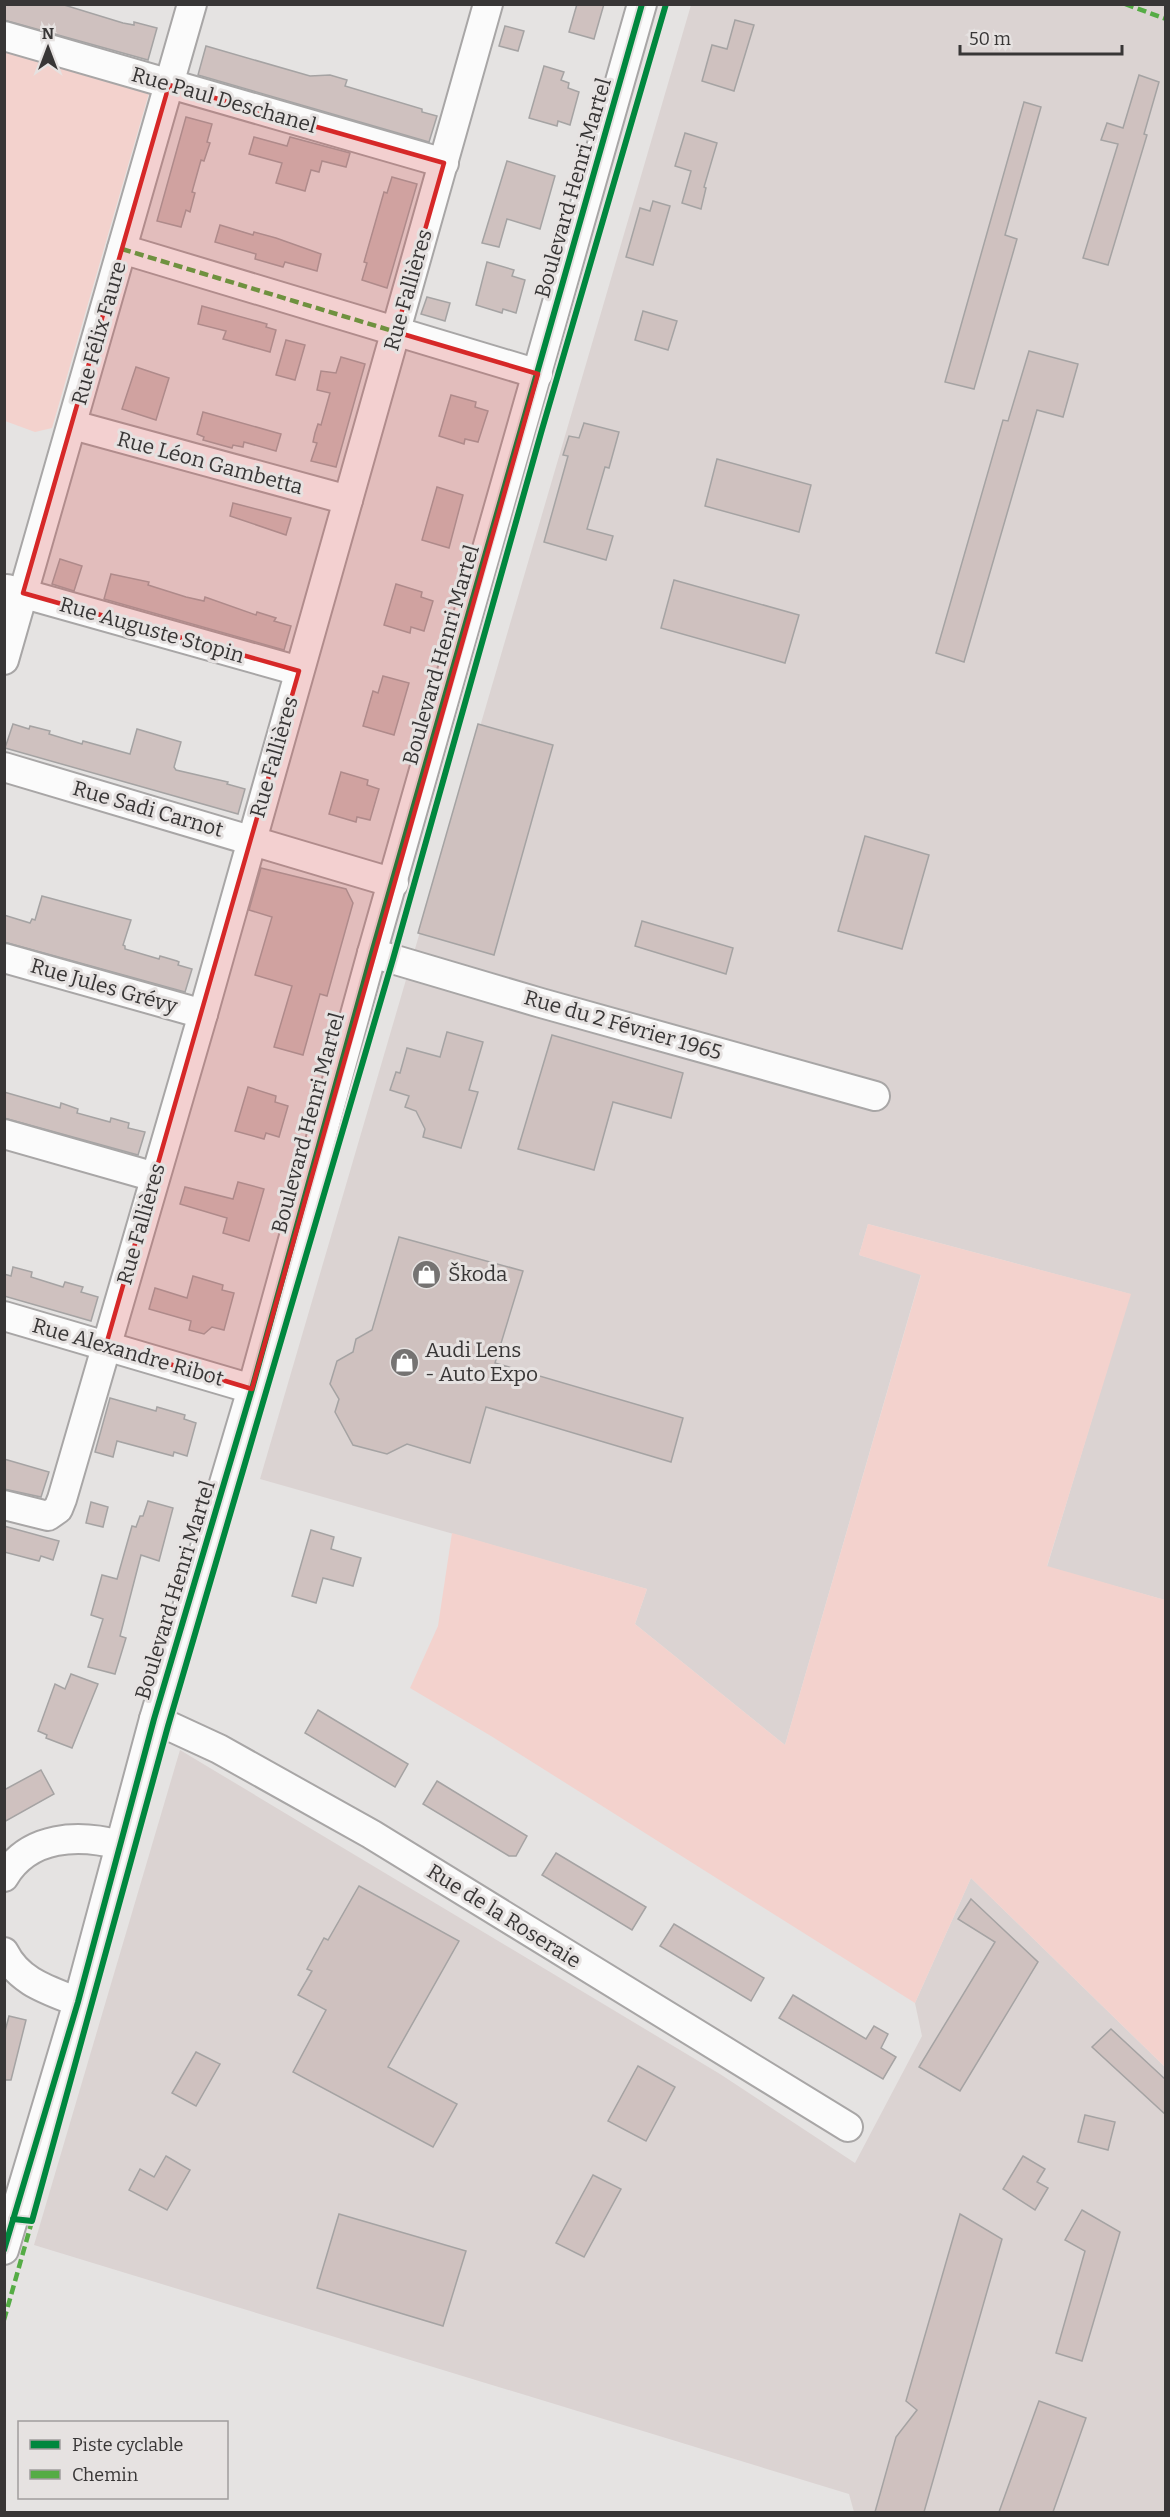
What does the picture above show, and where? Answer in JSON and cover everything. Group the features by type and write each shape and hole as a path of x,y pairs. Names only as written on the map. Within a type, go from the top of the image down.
{"street":[{"name":"Rue Félix Faure","path":"4,660 14,591 73,425 192,4"},
{"name":"Rue Fallières","path":"4,1505 48,1516 58,1509 203,1014 250,839 488,4"},
{"name":"Boulevard Henri Martel","path":"4,2250 78,2002 154,1719 252,1389 372,953 394,883 642,4"},
{"name":"Rue Paul Deschanel","path":"4,36 444,163"},
{"path":"122,249 538,374"},
{"name":"Rue Léon Gambetta","path":"73,425 348,500"},
{"name":"Rue Auguste Stopin","path":"14,591 299,671"},
{"name":"Rue Sadi Carnot","path":"4,767 394,883"},
{"name":"Rue du 2 Février 1965","path":"372,953 874,1096"},
{"name":"Rue Jules Grévy","path":"4,958 203,1014"},
{"path":"4,1134 155,1177"},
{"name":"Rue Alexandre Ribot","path":"4,1316 252,1389"},
{"name":"Rue de la Roseraie","path":"154,1719 219,1749 371,1834 848,2127"},
{"path":"4,1877 39,1845 74,1838 96,1838 120,1845"},
{"path":"4,1952 10,1965 28,1981 78,2002"}],"highlighted area":[{"path":"169,85 444,163 396,332 538,374 252,1389 106,1345 299,671 23,593"}],"shaded area":[{"path":"691,5 1165,5 1165,1600 1047,1567 1130,1294 868,1224 859,1255 921,1274 785,1745 635,1624 647,1589 260,1479"},
{"path":"5,49 149,93 52,428 35,432 5,421"},
{"path":"868,1224 1131,1294 1047,1566 1165,1600 1165,2067 971,1878 915,2003 491,1736 410,1688 438,1626 452,1533 647,1589 635,1624 785,1745 921,1275 859,1255"},
{"path":"180,1750 720,2074 855,2163 922,2036 915,2003 971,1878 1165,2067 1165,2512 854,2512 849,2494 34,2245"}],"building":[{"path":"4,4 61,4 123,23 134,25 134,22 157,28 148,60 4,20"},
{"path":"577,4 604,4 594,39 569,32"},
{"path":"735,20 754,25 734,91 702,81 712,45 727,49"},
{"path":"505,26 524,31 518,51 499,46"},
{"path":"206,46 310,76 330,75 347,80 345,86 422,109 422,112 437,116 429,142 198,75"},
{"path":"544,66 564,72 561,80 569,83 568,88 579,92 570,125 558,121 557,126 529,118"},
{"path":"1139,75 1159,82 1144,134 1147,135 1108,265 1083,258 1118,144 1101,140 1107,123 1123,128"},
{"path":"1024,102 1041,107 1005,235 1017,239 974,389 945,382"},
{"path":"186,117 212,124 207,142 210,143 204,161 201,160 192,192 195,193 190,212 186,210 181,227 157,221"},
{"path":"685,133 717,143 704,187 706,188 701,209 682,203 691,171 675,166"},
{"path":"254,137 287,146 290,137 350,153 346,167 322,161 319,172 311,170 305,191 276,183 282,163 249,154"},
{"path":"507,161 555,176 540,229 507,219 499,247 482,243"},
{"path":"392,177 417,184 387,288 362,280 367,263 364,262 384,192 387,193"},
{"path":"653,201 670,206 653,265 626,257 640,208 650,211"},
{"path":"220,225 253,235 254,232 276,238 321,254 317,271 285,262 283,267 255,259 256,254 215,242"},
{"path":"487,262 514,270 512,276 525,280 516,313 503,309 502,313 476,305"},
{"path":"427,297 450,303 445,321 421,314"},
{"path":"202,306 267,324 266,327 276,330 270,352 223,339 226,331 198,324"},
{"path":"643,311 677,321 668,350 635,340"},
{"path":"286,340 305,345 295,380 276,375"},
{"path":"1029,351 1078,364 1063,417 1037,410 964,662 936,653 1003,420 1008,421"},
{"path":"341,357 365,364 336,467 311,461 317,443 313,442 315,433 318,424 321,425 330,393 317,390 321,371 336,373"},
{"path":"136,367 169,378 156,420 122,409"},
{"path":"451,395 476,402 475,407 488,411 478,442 465,439 464,444 439,436"},
{"path":"203,412 281,434 276,451 244,442 243,447 233,445 232,448 203,440 204,437 197,434"},
{"path":"584,423 619,432 609,468 605,467 587,529 613,536 606,560 544,542 568,456 563,455 569,436 579,438"},
{"path":"717,459 811,485 799,532 705,506"},
{"path":"437,487 463,495 449,548 422,540"},
{"path":"233,503 291,518 286,535 230,516"},
{"path":"60,559 82,566 74,591 52,584"},
{"path":"111,574 149,582 148,585 186,597 204,601 205,597 256,615 257,612 276,618 274,621 291,626 284,650 104,599"},
{"path":"674,580 799,615 785,663 661,628"},
{"path":"396,584 422,592 421,597 433,601 424,631 411,627 410,633 384,625"},
{"path":"383,676 409,683 394,735 363,726 373,691 378,693"},
{"path":"13,724 29,729 30,726 50,731 49,734 82,744 83,741 130,754 137,729 181,742 174,767 176,770 228,782 227,784 245,789 238,814 5,748"},
{"path":"478,724 553,745 494,955 418,933"},
{"path":"341,772 368,780 367,785 379,789 370,820 357,817 356,822 329,814"},
{"path":"865,836 929,855 902,949 838,931"},
{"path":"261,868 346,889 353,903 327,996 320,994 303,1055 274,1047 292,986 255,975 272,917 249,910"},
{"path":"42,896 131,920 123,945 125,949 159,959 160,956 177,961 178,965 192,969 185,992 4,942 4,915 30,923 32,919 35,920"},
{"path":"642,921 733,948 726,974 635,946"},
{"path":"447,1032 483,1042 469,1090 478,1092 461,1148 423,1137 425,1129 416,1111 405,1107 409,1096 390,1090 396,1072 400,1073 407,1048 440,1057"},
{"path":"552,1035 683,1073 671,1118 613,1102 594,1170 518,1149"},
{"path":"248,1087 276,1096 275,1102 288,1106 279,1137 266,1133 264,1139 235,1131"},
{"path":"4,1092 60,1108 61,1103 78,1109 77,1113 110,1122 111,1118 129,1123 128,1128 145,1132 138,1155 4,1118"},
{"path":"238,1182 264,1189 249,1241 223,1233 227,1218 180,1204 185,1187 233,1199"},
{"path":"399,1237 523,1271 495,1363 683,1418 671,1462 486,1407 470,1463 407,1444 387,1454 353,1445 335,1412 339,1399 330,1384 337,1361 353,1352 356,1339 372,1330"},
{"path":"13,1267 32,1272 31,1277 63,1287 65,1282 83,1287 81,1292 98,1297 91,1321 4,1296 4,1274 11,1276"},
{"path":"193,1276 223,1285 222,1290 234,1293 224,1330 212,1327 204,1334 189,1330 191,1321 149,1309 155,1288 187,1298"},
{"path":"110,1398 156,1411 157,1407 185,1415 184,1419 196,1423 187,1456 174,1452 173,1456 117,1441 113,1457 95,1452"},
{"path":"4,1459 49,1472 41,1497 4,1489"},
{"path":"148,1501 173,1508 159,1561 141,1555 120,1636 126,1638 115,1674 88,1667 103,1619 91,1615 102,1575 117,1579 132,1526 136,1527"},
{"path":"91,1502 108,1507 103,1527 86,1523"},
{"path":"4,1526 59,1541 53,1560 41,1556 39,1561 4,1552"},
{"path":"311,1530 334,1537 331,1549 361,1558 353,1586 323,1578 316,1603 292,1596"},
{"path":"71,1674 98,1684 72,1748 46,1738 47,1735 38,1731 55,1684 65,1689"},
{"path":"318,1710 408,1764 395,1787 305,1733"},
{"path":"41,1770 54,1794 4,1822 4,1790"},
{"path":"437,1781 527,1836 516,1856 509,1856 423,1804"},
{"path":"556,1853 646,1907 632,1930 542,1875"},
{"path":"359,1886 459,1941 388,2067 457,2104 433,2147 293,2072 326,2010 298,1995 312,1971 307,1969 324,1938 328,1940"},
{"path":"971,1899 1038,1962 960,2091 919,2067 995,1942 958,1919"},
{"path":"674,1924 764,1978 751,2001 660,1946"},
{"path":"793,1995 866,2039 874,2026 888,2034 881,2048 896,2057 883,2079 779,2018"},
{"path":"9,2016 26,2020 11,2080 4,2080 4,2035"},
{"path":"1111,2029 1166,2080 1166,2115 1092,2047"},
{"path":"196,2052 220,2064 196,2106 172,2093"},
{"path":"638,2066 675,2087 646,2141 608,2121"},
{"path":"1085,2115 1115,2122 1108,2150 1078,2142"},
{"path":"166,2156 190,2170 167,2210 129,2190 140,2169 154,2177"},
{"path":"1023,2156 1045,2169 1037,2182 1048,2188 1035,2210 1003,2189"},
{"path":"593,2175 621,2189 584,2257 556,2243"},
{"path":"1082,2210 1120,2232 1082,2361 1056,2353 1085,2251 1065,2240"},
{"path":"339,2214 466,2251 443,2326 317,2288"},
{"path":"960,2214 1002,2239 924,2512 875,2512 896,2437 917,2410 906,2401"},
{"path":"1039,2401 1086,2418 1053,2512 999,2512"}],"marked path":[{"path":"1125,4 1166,19"},
{"path":"122,249 396,332"},
{"path":"4,2320 32,2221"}],"cycle path":[{"path":"4,2250 78,2002 154,1719 252,1389 372,953 642,4"},
{"path":"13,2219 32,2221 168,1726 393,959 541,433 666,4"}],"place":[{"name":"Škoda","path":"427,1274"},
{"name":"Audi Lens - Auto Expo","path":"404,1362"}]}
